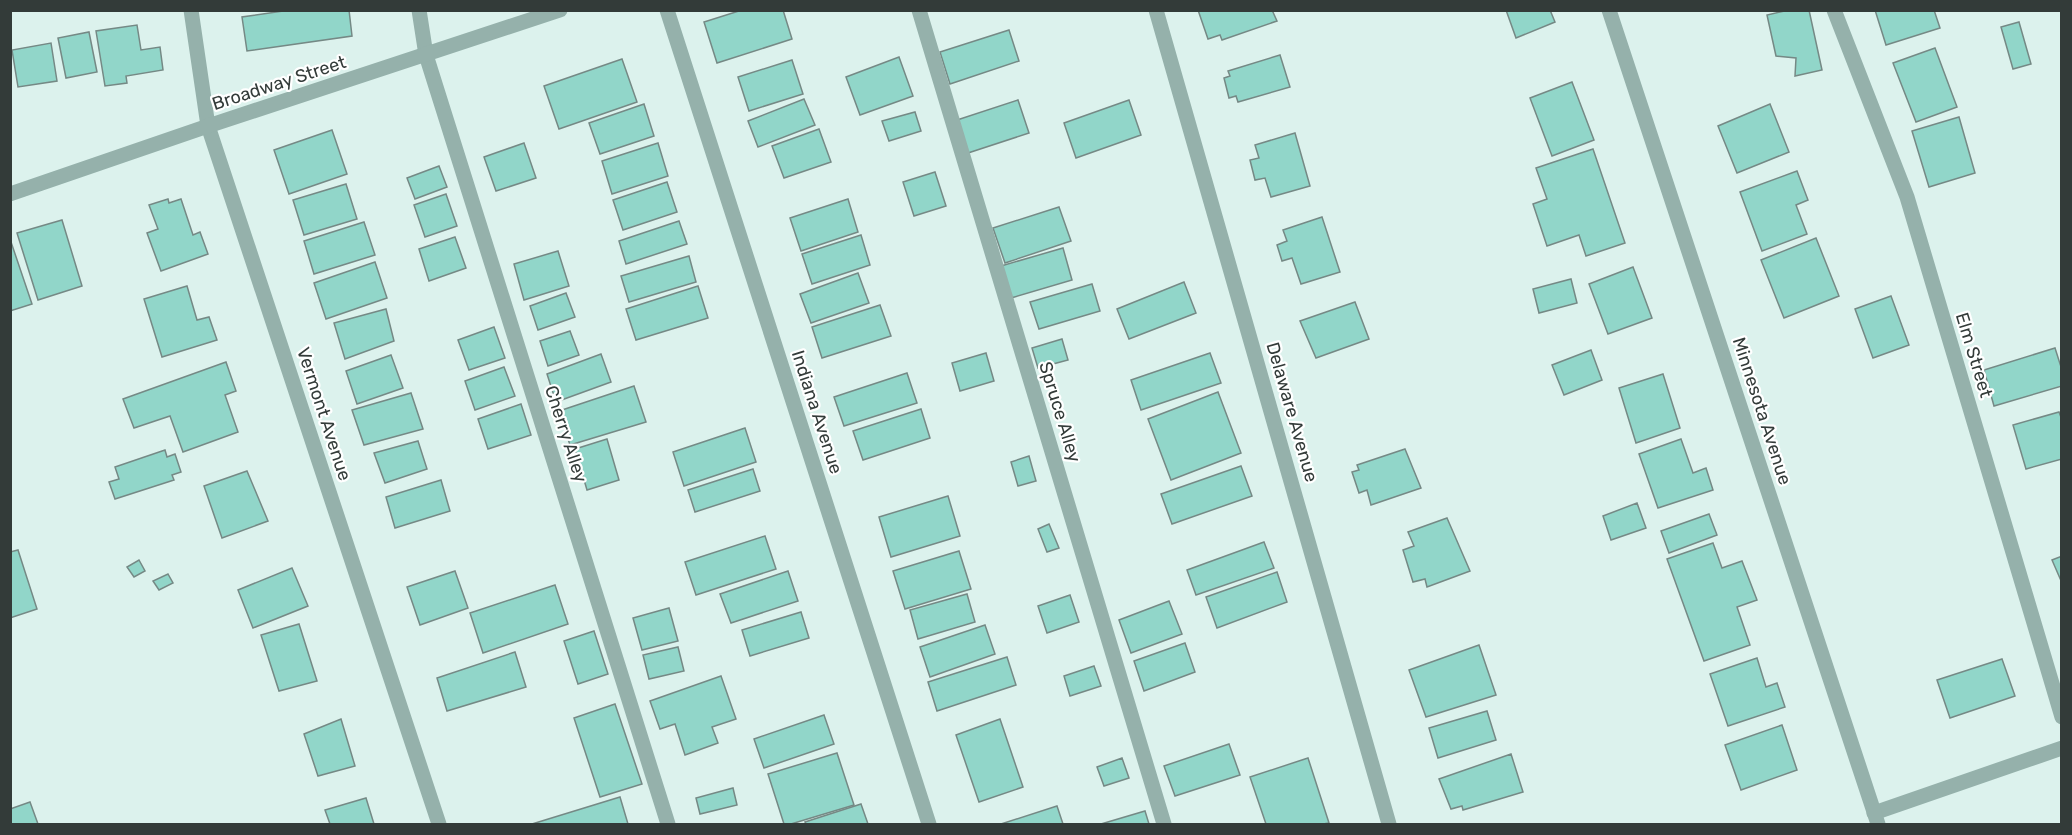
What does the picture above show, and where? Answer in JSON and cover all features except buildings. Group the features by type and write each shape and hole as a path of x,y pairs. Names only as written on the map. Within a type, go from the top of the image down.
{"street":[{"name":"Vermont Avenue","path":"191,10 208,126 439,825"},
{"name":"Cherry Alley","path":"419,10 426,55 668,825"},
{"name":"Broadway Street","path":"10,194 560,10"},
{"name":"Indiana Avenue","path":"667,10 929,825"},
{"name":"Spruce Alley","path":"919,10 1164,825"},
{"name":"Delaware Avenue","path":"1156,10 1389,825"},
{"name":"Minnesota Avenue","path":"1609,10 1876,819"},
{"name":"Elm Street","path":"1834,10 1907,197 2061,717"},
{"path":"1876,819 2061,748"}]}
